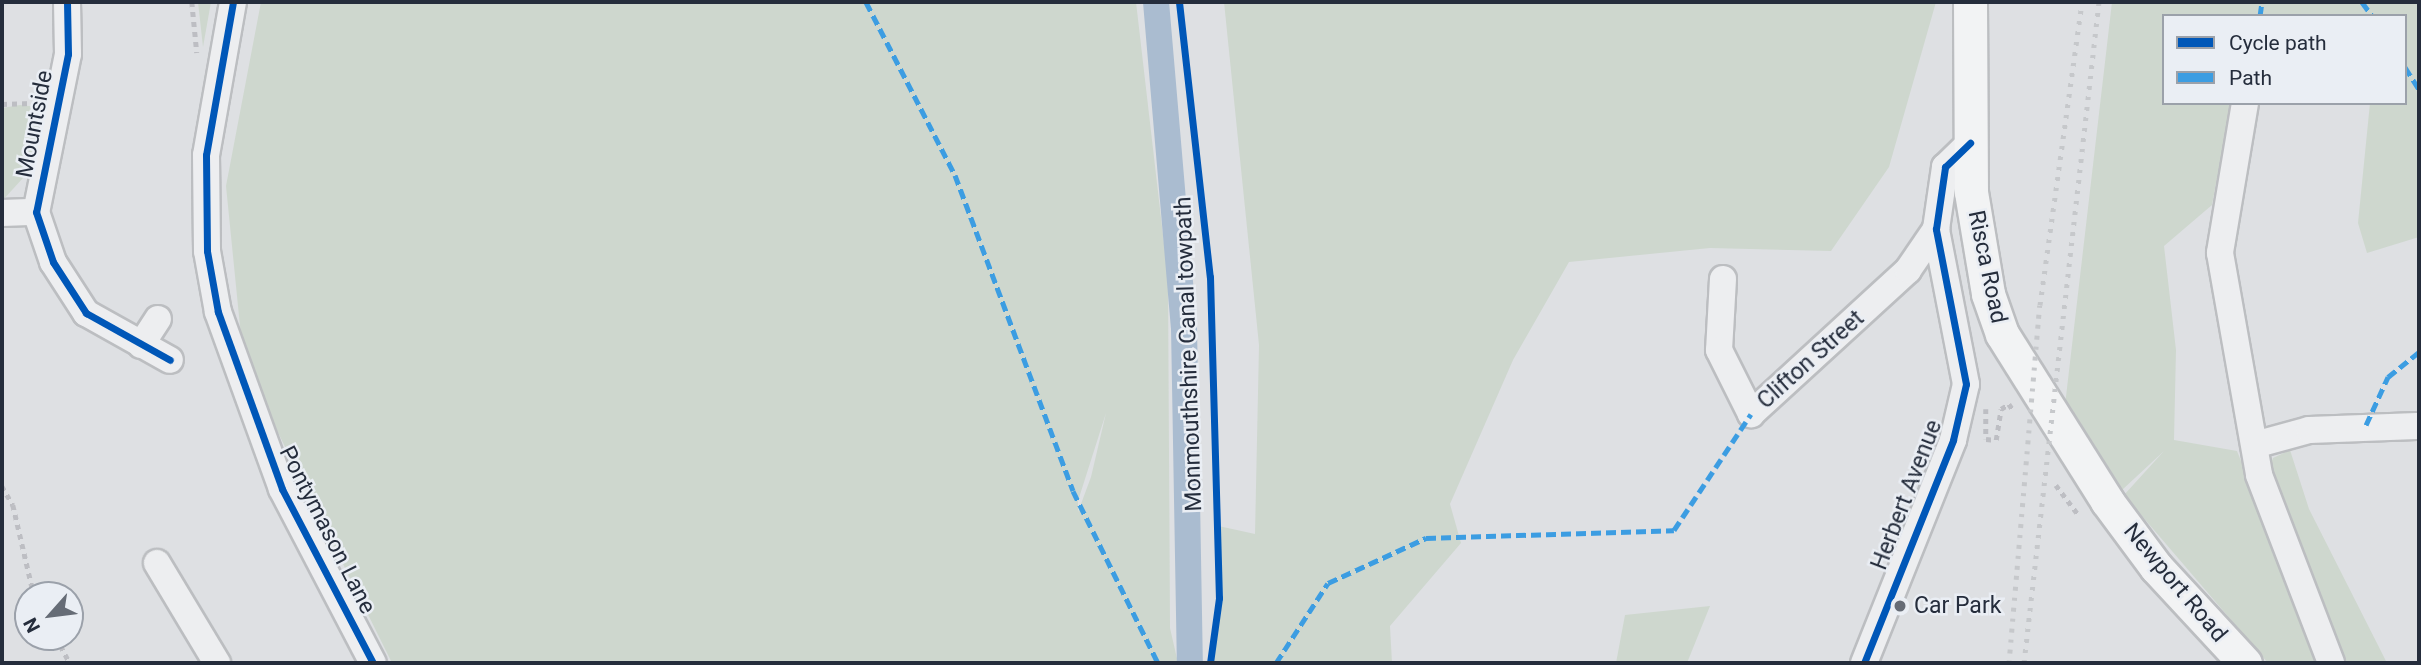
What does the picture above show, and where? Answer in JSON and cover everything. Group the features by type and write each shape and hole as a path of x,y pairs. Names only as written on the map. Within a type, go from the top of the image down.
{"main road":[{"name":"Risca Road","path":"1970,2 1970,143 1978,246 2002,334 2107,502"},
{"name":"Newport Road","path":"2107,502 2156,567 2245,663"}],"street":[{"name":"Mountside","path":"67,2 68,54 36,212 53,262 86,313 170,360"},
{"name":"Pontymason Lane","path":"233,2 206,155 207,251 218,312 282,489 373,663"},
{"path":"2245,105 2220,253 2258,444 2259,475 2331,663"},
{"name":"Herbert Avenue","path":"1864,663 1953,439 1965,384 1936,229 1945,167 1970,143"},
{"name":"Mountside","path":"2,213 36,212"},
{"name":"Clifton Street","path":"1723,279 1720,350 1751,414 1898,279 1936,229"},
{"path":"141,345 158,319"},
{"path":"2258,444 2309,430 2419,426"},
{"path":"158,563 217,663"}],"path":[{"path":"1989,410 1986,439 1996,440 2001,409 2009,404 2013,410"},
{"path":"2,486 13,505 31,581"}],"shaded area":[{"path":"198,2 211,2 203,47"},
{"path":"261,2 1136,2 1168,278 1170,628 1178,663 392,663 254,384 241,336 226,186","holes":["1106,413 1091,477 1078,512 1078,501"]},
{"path":"1224,2 1936,2 1889,167 1831,251 1710,248 1569,262 1513,360 1450,504 1461,543 1390,626 1392,663 1210,663 1219,598 1214,525 1255,534 1259,345"},
{"path":"2112,2 2419,2 2419,237 2367,253 2358,223 2370,105 2407,105 2407,14 2162,14 2162,105 2231,105 2212,205 2164,246 2176,350 2174,440 2237,451 2312,638 2316,663 2268,663 2124,495 2164,451 2122,490 2062,431"},
{"path":"20,105 46,108 23,178 2,201 2,108"},
{"path":"2290,450 2309,509 2387,663 2347,663 2268,471 2273,458"},
{"path":"1710,606 1687,663 1616,663 1625,615"}],"waterway":[{"path":"1156,2 1184,327 1190,663"}],"railway":[{"path":"2009,663 2040,305 2082,2"},
{"path":"2024,663 2099,2"}],"marked path":[{"path":"866,2 955,175 1073,491 1158,663"},
{"path":"2260,14 2262,2"},
{"path":"2362,2 2371,14"},
{"path":"2407,70 2419,89"},
{"path":"2366,425 2388,377 2419,352"},
{"path":"1276,663 1328,583 1426,538 1674,530 1751,414"}],"cycle path":[{"path":"67,2 68,54 36,212 53,262 86,313 170,360"},
{"path":"233,2 206,155 207,251 218,312 282,489 373,663"},
{"name":"Monmouthshire Canal towpath","path":"1179,2 1210,277 1219,598 1210,663"},
{"path":"1864,663 1953,440 1966,384 1936,229 1945,167 1970,143"}],"place":[{"name":"Car Park","path":"1900,606"}]}
